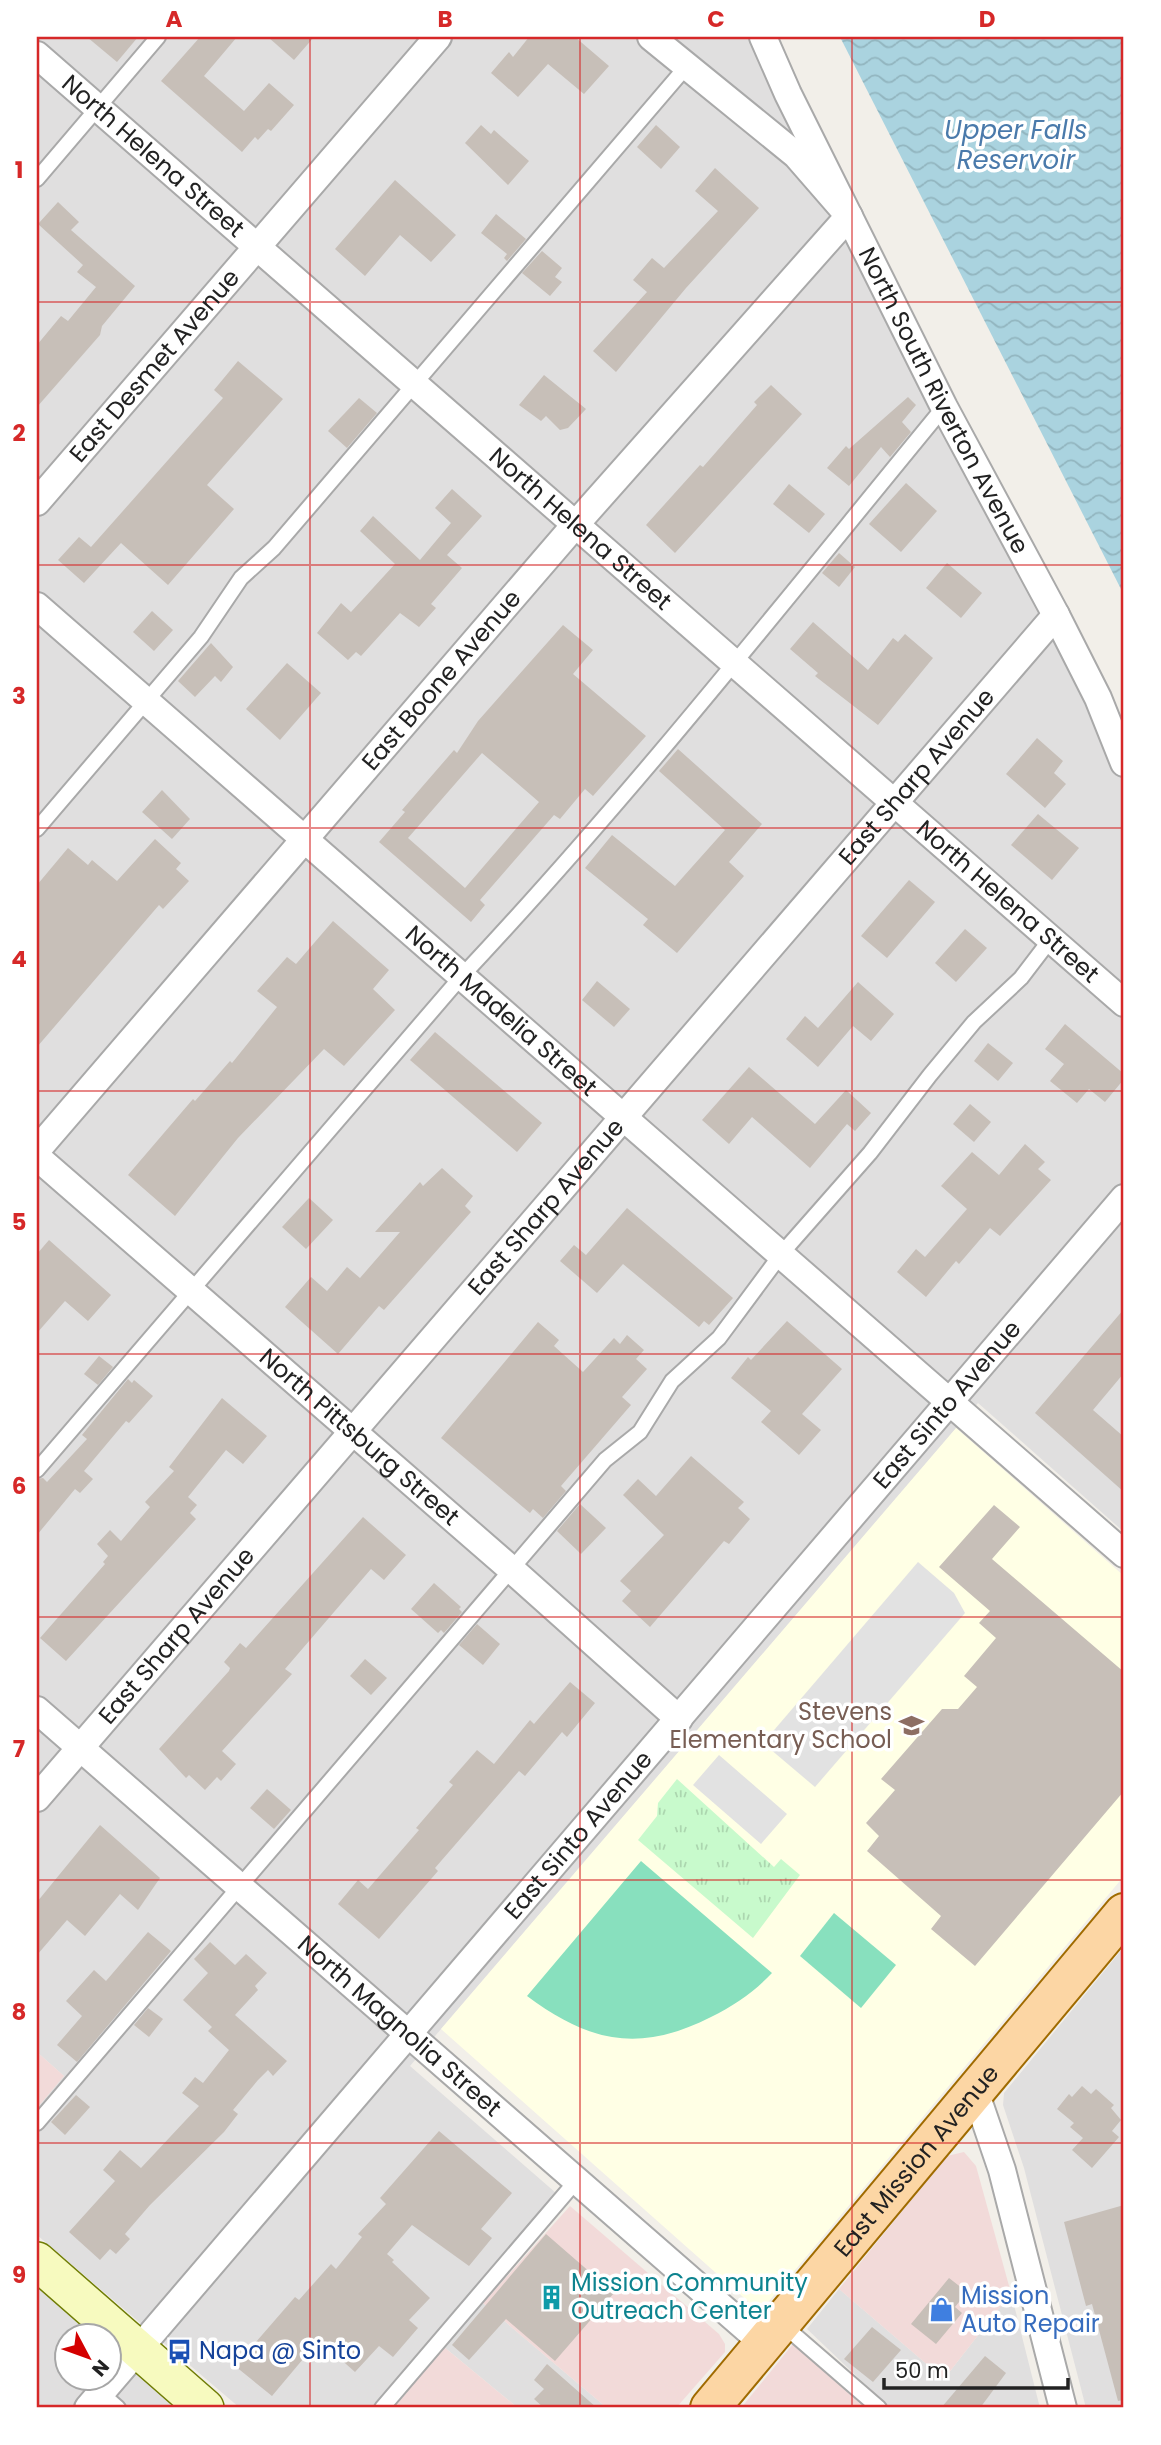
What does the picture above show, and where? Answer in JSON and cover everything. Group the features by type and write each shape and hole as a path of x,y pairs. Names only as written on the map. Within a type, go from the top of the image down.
{"main road":[{"name":"East Mission Avenue","path":"710,2408 1124,1913"},
{"path":"37,2261 205,2408"}],"street":[{"name":"East Desmet Avenue","path":"37,502 438,37"},
{"path":"651,37 796,155 849,216"},
{"name":"North South Riverton Avenue","path":"763,37 944,407 1056,614 1098,698 1124,763"},
{"name":"North Helena Street","path":"37,55 1124,1003"},
{"name":"East Boone Avenue","path":"37,1150 575,525 849,216"},
{"name":"North Madelia Street","path":"37,606 302,840 1124,1552"},
{"name":"East Sharp Avenue","path":"37,1798 1056,614"},
{"name":"North Pittsburg Street","path":"37,1157 511,1569 679,1719"},
{"name":"East Sinto Avenue","path":"102,2403 138,2349 1124,1198"},
{"name":"North Magnolia Street","path":"37,1710 577,2180 773,2334"},
{"path":"975,2091 1002,2170 1063,2408"}],"lane":[{"path":"37,179 158,37"},
{"path":"37,829 201,637 241,578 274,548 686,67"},
{"path":"37,1470 461,977 528,905 734,663 944,407"},
{"path":"37,2123 605,1460 640,1432 672,1381 719,1338 782,1253 870,1153 974,1022 1021,978 1050,940"},
{"path":"382,2408 577,2180"},
{"path":"773,2334 874,2404"}],"shaded area":[{"path":"37,37 752,37 1124,775 1124,1532 978,1403 441,2029 410,2066 556,2193 374,2408 240,2408 37,2235 37,2108 64,2076 37,2052"},
{"name":"Stevens Elementary School","path":"956,1428 1124,1576 1124,1876 760,2312 441,2029"},
{"path":"918,1562 954,1593 965,1613 815,1787 763,1743"},
{"path":"719,1755 787,1814 761,1844 693,1785"},
{"path":"1124,1947 1124,2408 1086,2408 1024,2168 1003,2105 1004,2093"},
{"path":"37,2052 64,2076 37,2108"},
{"path":"964,2152 976,2166 1011,2293 944,2379 839,2289 947,2156"},
{"path":"570,2206 719,2334 725,2344 725,2352 676,2408 607,2408 483,2303"},
{"path":"37,2282 83,2322 52,2322 52,2392 122,2392 122,2357 179,2408 37,2408"},
{"path":"839,2289 944,2379 1011,2293 1040,2408 890,2408 807,2329"},
{"path":"483,2303 607,2408 518,2408 444,2347"},
{"path":"793,2344 865,2408 741,2408"},
{"path":"444,2347 518,2408 394,2408"}],"green space":[{"path":"677,1779 774,1867 781,1859 800,1875 753,1938 638,1840 657,1816 658,1803"},
{"path":"641,1861 772,1973 736,2003 685,2028 661,2036 616,2038 572,2024 527,1996"},
{"path":"834,1913 896,1965 861,2008 800,1956"}],"water":[{"name":"Upper Falls Reservoir","path":"840,37 1124,37 1124,595"}],"building":[{"path":"87,37 138,37 117,62"},
{"path":"200,37 237,37 204,76 244,111 269,83 294,105 271,131 268,129 258,140 255,137 242,152 161,81"},
{"path":"268,37 314,37 294,60"},
{"path":"529,37 575,37 609,66 584,94 548,64 518,97 491,73 509,52 513,57"},
{"path":"481,125 491,134 494,130 529,161 508,185 465,143"},
{"path":"656,125 680,147 661,169 637,147"},
{"path":"715,168 759,208 686,288 616,372 593,351 647,292 633,280 652,258 664,268 718,211 695,191"},
{"path":"395,180 456,235 431,262 400,235 365,276 335,249"},
{"path":"58,202 79,222 71,230 135,286 102,326 100,335 37,407 37,345 61,316 68,321 96,287 77,272 83,265 38,224"},
{"path":"496,214 526,239 507,261 504,258 507,254 481,233"},
{"path":"542,251 562,268 555,277 562,282 550,296 522,273"},
{"path":"238,361 283,399 207,485 234,509 168,585 121,543 84,583 58,560 79,537 91,547 223,398 214,390"},
{"path":"544,375 586,409 568,428 560,430 546,416 541,421 519,405"},
{"path":"771,385 802,414 675,553 646,525 700,465 703,467 757,405 754,402"},
{"path":"908,397 916,405 902,422 911,432 890,457 881,447 849,486 827,468 846,446 849,449"},
{"path":"359,398 377,413 347,448 328,431"},
{"path":"906,483 937,511 901,552 869,524"},
{"path":"789,484 825,514 809,533 773,504"},
{"path":"452,489 482,516 447,555 462,568 431,604 436,608 419,627 400,613 361,656 356,652 348,660 317,633 341,603 351,612 395,564 360,531 373,516 420,560 451,523 435,508"},
{"path":"839,553 855,567 839,587 822,573"},
{"path":"947,563 982,593 961,618 926,588"},
{"path":"152,611 173,630 154,651 133,632"},
{"path":"813,622 868,670 893,638 898,642 905,634 933,658 878,725 815,676 818,673 790,649"},
{"path":"563,625 593,650 573,674 646,736 593,796 585,789 560,819 554,815 480,900 485,905 471,922 379,842 405,812 402,810 454,750 457,753 478,721","holes":["482,753 539,802 465,888 408,838"]},
{"path":"211,643 233,667 221,682 215,676 195,697 178,681"},
{"path":"287,663 321,693 280,740 246,709"},
{"path":"1037,738 1063,761 1054,773 1066,784 1045,808 1006,774"},
{"path":"678,749 762,824 729,862 744,876 677,953 643,925 648,919 585,868 612,835 675,886 725,830 659,771"},
{"path":"162,790 190,819 172,839 142,812"},
{"path":"1038,814 1079,848 1052,880 1011,845"},
{"path":"155,839 181,863 176,869 189,881 163,909 159,905 37,1047 37,885 68,848 88,865 92,860 117,881"},
{"path":"909,880 935,902 887,958 861,936"},
{"path":"333,921 389,970 373,989 395,1010 344,1066 324,1049 238,1138 175,1216 128,1175 193,1099 195,1101 230,1061 232,1063 277,1007 257,991 287,957 296,964"},
{"path":"965,929 987,948 956,982 935,963"},
{"path":"597,981 630,1009 614,1027 582,1000"},
{"path":"858,982 894,1014 871,1041 853,1026 818,1067 786,1039 805,1016 818,1028"},
{"path":"1065,1024 1124,1074 1124,1079 1105,1102 1089,1089 1077,1103 1050,1081 1064,1064 1045,1049"},
{"path":"435,1032 542,1123 517,1152 410,1060"},
{"path":"988,1043 1013,1063 998,1081 974,1061"},
{"path":"749,1067 815,1124 846,1090 871,1113 855,1131 847,1124 810,1168 752,1117 729,1144 702,1120"},
{"path":"970,1104 991,1122 974,1142 953,1124"},
{"path":"1025,1144 1045,1162 1038,1169 1051,1180 1000,1236 990,1228 959,1264 956,1261 926,1297 897,1272 916,1249 925,1257 967,1209 941,1186 972,1152 999,1175"},
{"path":"442,1168 473,1196 465,1206 471,1212 384,1310 379,1306 338,1354 285,1307 311,1277 327,1291 347,1267 360,1278 400,1232 375,1232 420,1182 423,1186"},
{"path":"309,1198 333,1220 306,1249 282,1227"},
{"path":"627,1208 733,1298 709,1325 704,1321 699,1327 623,1264 597,1293 560,1261 574,1245 586,1255"},
{"path":"49,1240 111,1295 88,1321 65,1301 37,1333 37,1254"},
{"path":"1124,1309 1124,1373 1093,1410 1124,1437 1124,1492 1035,1413"},
{"path":"787,1321 842,1369 802,1414 821,1430 799,1455 761,1422 771,1411 731,1378 748,1357 751,1360"},
{"path":"538,1322 559,1340 554,1346 583,1372 614,1338 620,1344 627,1335 644,1350 636,1359 647,1369 622,1397 631,1405 561,1486 566,1491 543,1518 533,1509 530,1513 441,1438"},
{"path":"99,1356 113,1367 98,1385 84,1374"},
{"path":"128,1379 132,1383 134,1380 153,1396 129,1423 126,1421 84,1471 93,1479 80,1493 75,1489 37,1535 37,1479 43,1478 47,1482 87,1439 82,1435"},
{"path":"222,1398 267,1436 243,1464 226,1450 188,1497 197,1505 190,1513 196,1519 66,1661 40,1638 105,1564 103,1562 108,1556 97,1544 110,1530 121,1541 150,1507 145,1502 174,1471 169,1467"},
{"path":"691,1456 744,1502 738,1508 750,1519 729,1544 724,1541 650,1627 622,1601 631,1591 620,1581 664,1535 623,1495 638,1479 656,1496"},
{"path":"580,1504 606,1528 581,1554 557,1531"},
{"path":"994,1505 1020,1527 992,1559 1124,1672 1124,1791 975,1966 931,1929 941,1916 867,1851 879,1836 866,1823 895,1790 881,1779 942,1709 958,1709 977,1687 964,1676 996,1638 979,1623 990,1611 939,1567"},
{"path":"363,1517 406,1555 384,1580 371,1569 285,1669 292,1674 222,1751 236,1764 221,1781 217,1777 205,1790 189,1775 186,1778 159,1749 229,1671 230,1668 224,1662 240,1643 246,1648"},
{"path":"434,1583 461,1607 459,1609 462,1612 444,1633 441,1630 438,1633 411,1609"},
{"path":"477,1624 500,1644 483,1665 459,1645"},
{"path":"365,1659 387,1678 371,1695 350,1676"},
{"path":"570,1682 595,1703 567,1737 562,1732 525,1776 519,1771 435,1868 438,1871 379,1939 338,1904 358,1880 368,1889 419,1830 416,1828 453,1785 449,1782 477,1750 494,1764 530,1720 534,1724"},
{"path":"267,1789 291,1810 274,1829 250,1808"},
{"path":"100,1825 160,1878 138,1910 120,1894 85,1936 67,1920 37,1955 37,1902"},
{"path":"148,1932 171,1951 77,2062 57,2045 82,2016 66,2001 94,1970 106,1981"},
{"path":"210,1942 235,1965 246,1954 267,1973 255,1986 258,1990 235,2015 287,2061 273,2076 268,2070 258,2080 233,2110 238,2114 224,2132 150,2205 125,2234 130,2239 116,2254 110,2249 100,2260 69,2232 115,2181 103,2170 120,2150 141,2168 199,2106 182,2093 195,2077 203,2083 229,2050 208,2031 212,2027 183,2000 208,1973 194,1959"},
{"path":"148,2008 163,2019 149,2037 134,2025"},
{"path":"1082,2086 1091,2094 1096,2089 1114,2105 1111,2108 1121,2120 1112,2131 1119,2137 1092,2168 1072,2150 1083,2138 1070,2127 1074,2123 1057,2109 1069,2094 1072,2097"},
{"path":"76,2095 90,2107 65,2135 51,2122"},
{"path":"439,2131 512,2193 481,2229 492,2238 469,2266 412,2225 387,2254 430,2298 409,2320 418,2328 393,2357 379,2346 355,2372 319,2340 272,2396 235,2366 295,2297 299,2300 331,2264 336,2269 362,2237 358,2234 386,2204 380,2198"},
{"path":"1124,2205 1124,2400 1118,2401 1092,2304 1086,2306 1064,2222"},
{"name":"Mission Community Outreach Center","path":"546,2234 614,2293 555,2361 506,2319 469,2360 452,2345"},
{"name":"Mission Auto Repair","path":"949,2278 967,2292 955,2307 962,2313 936,2344 911,2324"},
{"path":"872,2327 901,2350 873,2382 844,2359"},
{"path":"985,2356 1006,2373 980,2408 941,2408"},
{"path":"547,2364 597,2408 544,2408 534,2399 544,2389 534,2380"}],"place":[{"name":"Stevens Elementary School","path":"912,1726"},
{"name":"Mission Community Outreach Center","path":"551,2297"},
{"name":"Mission Auto Repair","path":"941,2310"},
{"name":"Napa @ Sinto","path":"179,2351"}]}
